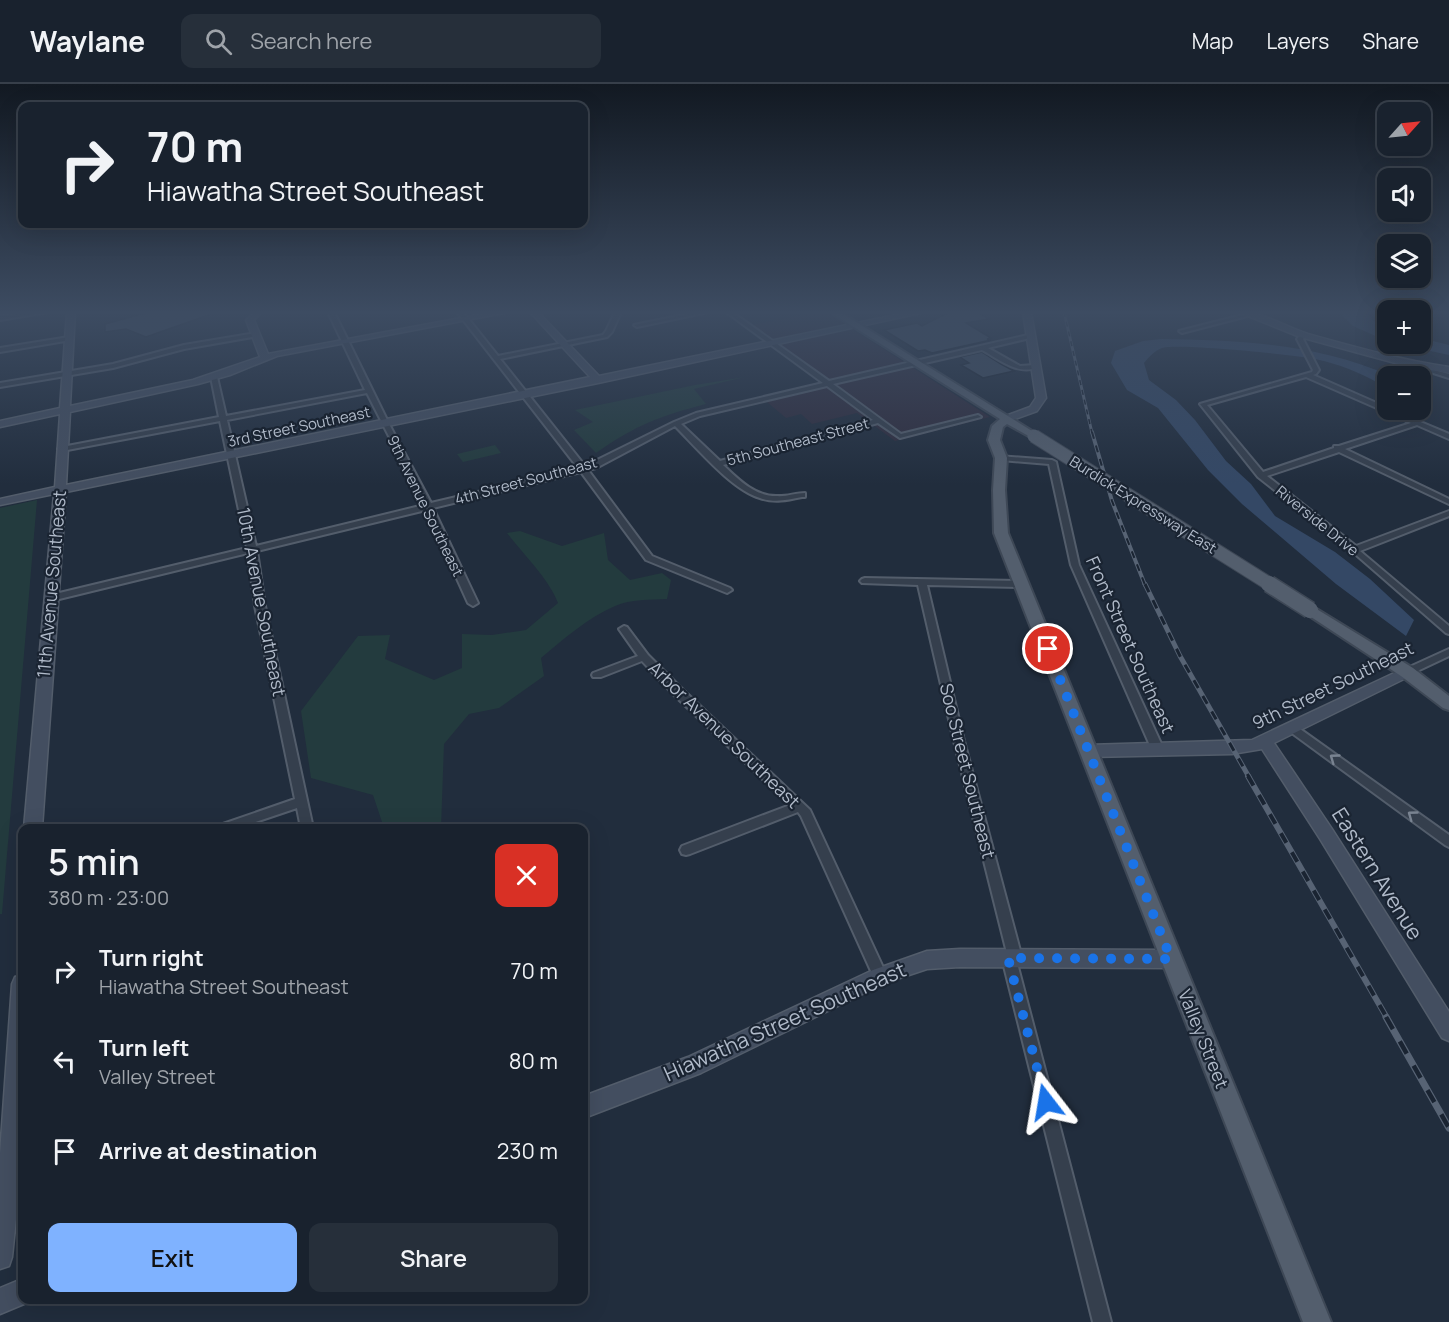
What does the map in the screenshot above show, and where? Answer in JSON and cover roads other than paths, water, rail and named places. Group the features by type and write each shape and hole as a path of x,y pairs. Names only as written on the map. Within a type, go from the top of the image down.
{"main road":[{"name":"Burdick Expressway East","path":"927,370 1407,672 1449,704"},
{"name":"Valley Street","path":"1007,419 994,432 994,440 1001,458 999,490 1001,533 1317,1322"}],"street":[{"name":"11th Avenue Southeast","path":"33,824 60,490 66,370"},
{"path":"0,385 91,370"},
{"path":"0,424 214,377 232,370"},
{"name":"9th Avenue Southeast","path":"358,370 428,506 473,603"},
{"path":"507,370 649,558 727,590"},
{"path":"589,370 598,380"},
{"name":"3rd Street Southeast","path":"0,502 646,370"},
{"path":"808,370 900,436 978,417"},
{"name":"4th Street Southeast","path":"51,598 583,469 698,414 889,370"},
{"path":"1007,419 1037,406 1041,398 1036,370"},
{"path":"1307,375 1316,370"},
{"path":"1429,370 1449,376"},
{"path":"1307,375 1449,437"},
{"name":"Riverside Drive","path":"1307,375 1203,404 1261,476 1349,544 1449,632"},
{"name":"10th Avenue Southeast","path":"214,377 252,549 260,606 306,824"},
{"path":"62,449 368,391"},
{"name":"5th Southeast Street","path":"718,464 877,421"},
{"path":"676,423 739,485 756,494 776,499 802,495"},
{"path":"1261,476 1337,448 1417,423"},
{"path":"1337,448 1449,502"},
{"name":"Front Street Southeast","path":"1001,458 1052,462 1075,565 1158,750"},
{"path":"1354,550 1449,513"},
{"path":"865,581 1021,584"},
{"name":"Soo Street Southeast","path":"922,582 1102,1322"},
{"name":"Arbor Avenue Southeast","path":"624,628 644,657 806,813 880,976"},
{"name":"9th Street Southeast","path":"1088,751 1240,748 1265,742 1449,652"},
{"path":"597,675 644,657"},
{"path":"1293,728 1449,842"},
{"name":"Eastern Avenue","path":"1265,742 1326,834 1449,1031"},
{"path":"236,824 301,802"},
{"path":"686,850 799,807"},
{"name":"Hiawatha Street Southeast","path":"588,1105 693,1066 880,976 927,960 1171,959"},
{"path":"0,1257 10,1177 18,1077"},
{"path":"0,1301 18,1294"}],"water":[{"path":"1115,370 1146,370 1149,380 1176,400 1195,420 1226,461 1251,484 1275,516 1335,552 1370,579 1414,620 1406,636 1336,584 1242,504 1208,470 1158,408 1127,390"},
{"path":"1351,370 1377,371 1377,383"}],"railway":[{"path":"1077,370 1092,433"},
{"path":"1092,432 1112,501 1145,585"},
{"path":"1145,584 1180,656 1249,777"},
{"path":"1248,776 1387,1018"},
{"path":"1386,1017 1449,1128"}]}
